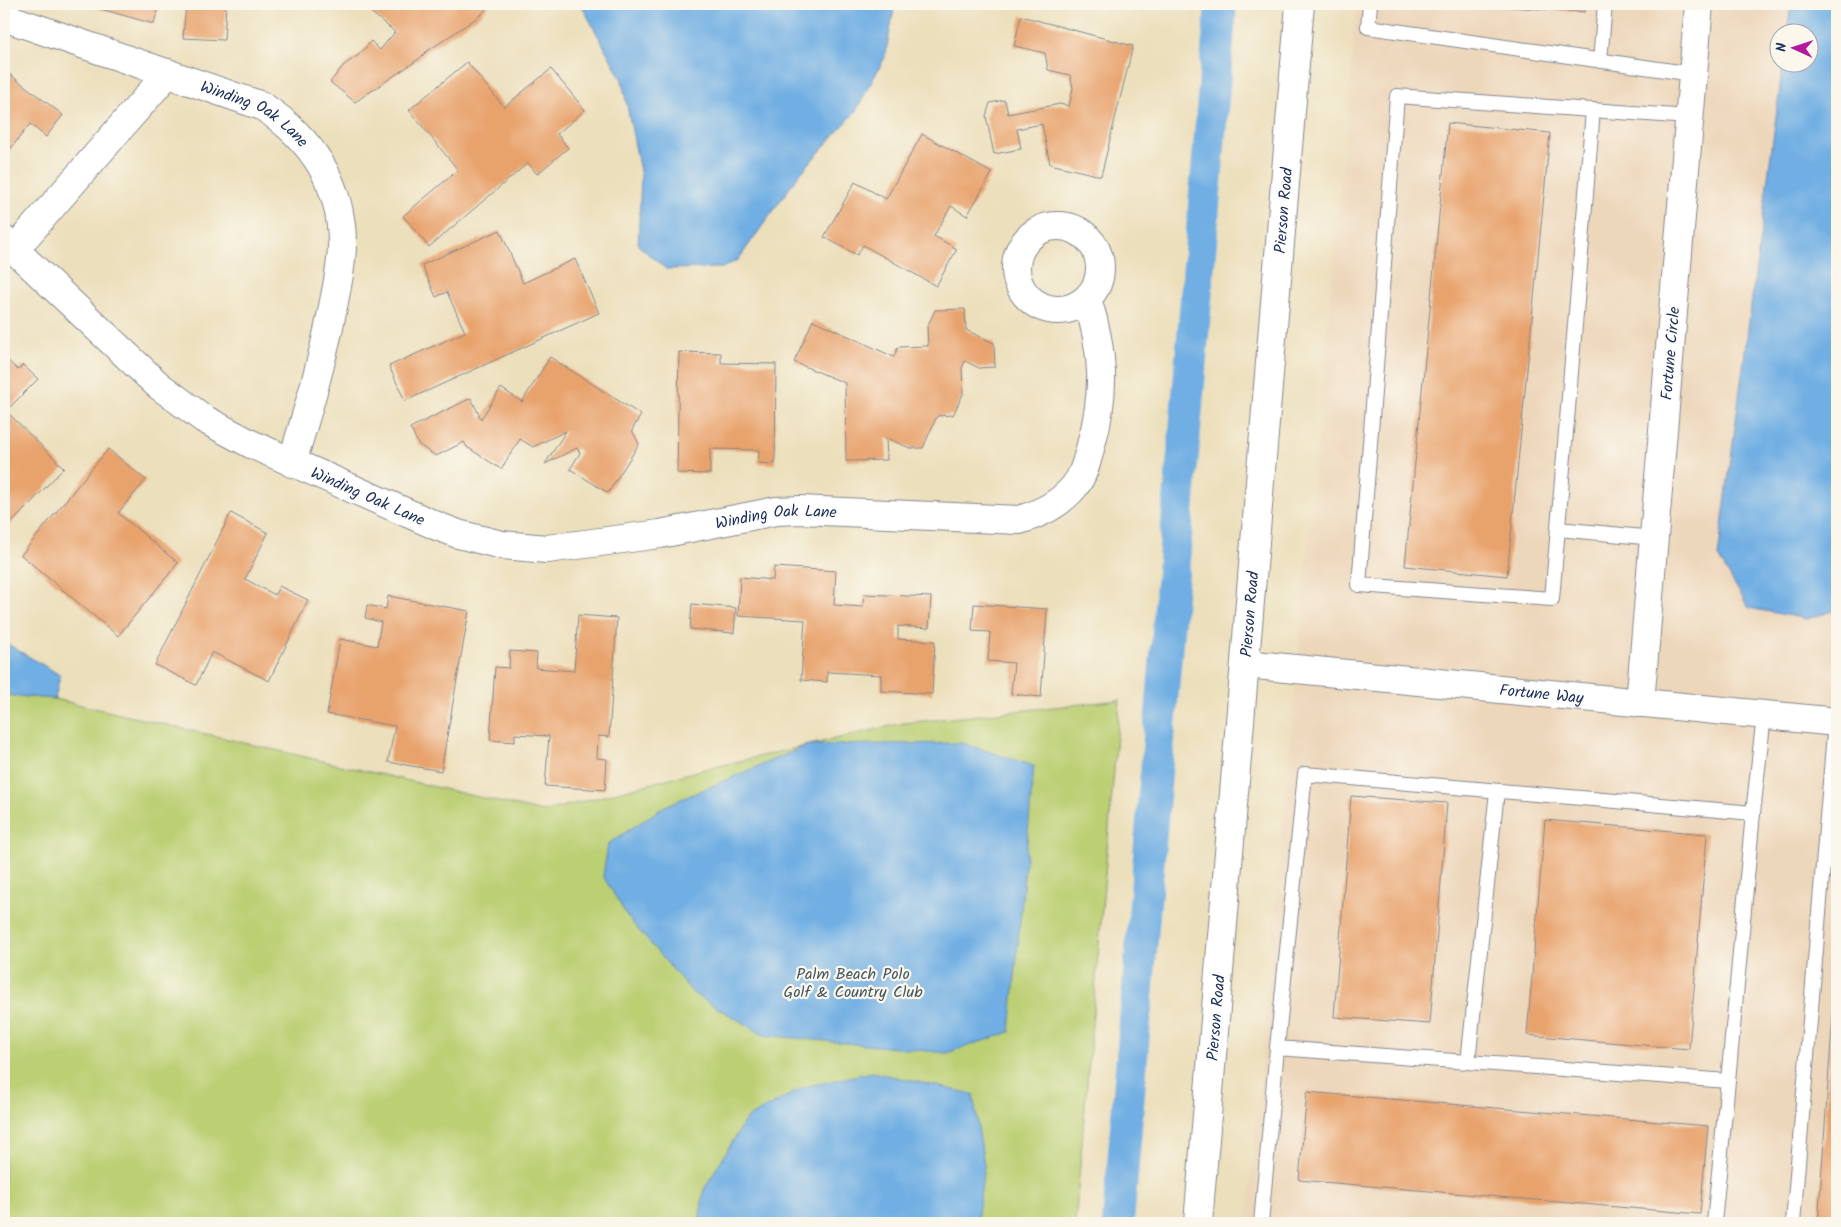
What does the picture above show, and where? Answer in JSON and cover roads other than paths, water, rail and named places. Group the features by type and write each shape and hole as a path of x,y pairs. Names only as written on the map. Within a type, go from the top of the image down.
{"street":[{"name":"Pierson Road","path":"1198,1223 1300,4"},
{"name":"Fortune Circle","path":"1640,703 1698,4"},
{"name":"Winding Oak Lane","path":"4,17 262,106 280,117 295,131 317,159 330,184 337,204 341,224 341,266 324,352 292,463"},
{"name":"Winding Oak Lane","path":"168,73 9,245 158,385 204,419 250,444 458,534 502,545 547,549 660,534 776,511 800,510 1019,520 1040,514 1059,502 1074,487 1085,468 1098,421 1102,372 1094,323 1086,299"},
{"name":"Fortune Way","path":"1245,664 1836,722"}],"lane":[{"path":"1370,4 1368,27 1693,74"},
{"path":"1600,61 1605,4"},
{"path":"1593,110 1552,599 1358,585 1397,96 1593,110 1689,117"},
{"path":"1558,529 1654,538"},
{"path":"1714,1223 1764,715"},
{"path":"1793,1223 1831,851 1836,722"},
{"path":"1261,1223 1305,774 1753,813"},
{"path":"1468,1062 1496,791"},
{"path":"1277,1048 1728,1081"}],"water":[{"path":"581,4 895,4 885,57 856,111 798,176 738,260 722,268 666,269 638,245 641,176 622,80"},
{"path":"1791,4 1837,4 1837,610 1807,619 1749,608 1718,557 1782,72 1818,72 1818,22 1788,22"},
{"path":"4,642 60,675 55,699 4,695"},
{"path":"962,743 1034,766 1010,1032 947,1053 764,1035 694,994 629,919 603,876 608,844 665,806 808,745"},
{"path":"872,1072 973,1094 984,1165 977,1223 699,1223 704,1189 746,1119 804,1087"}],"waterway":[{"path":"1118,1223 1221,4"}],"park label":[{"name":"Palm Beach Polo Golf & Country Club","path":"853,982"}]}
